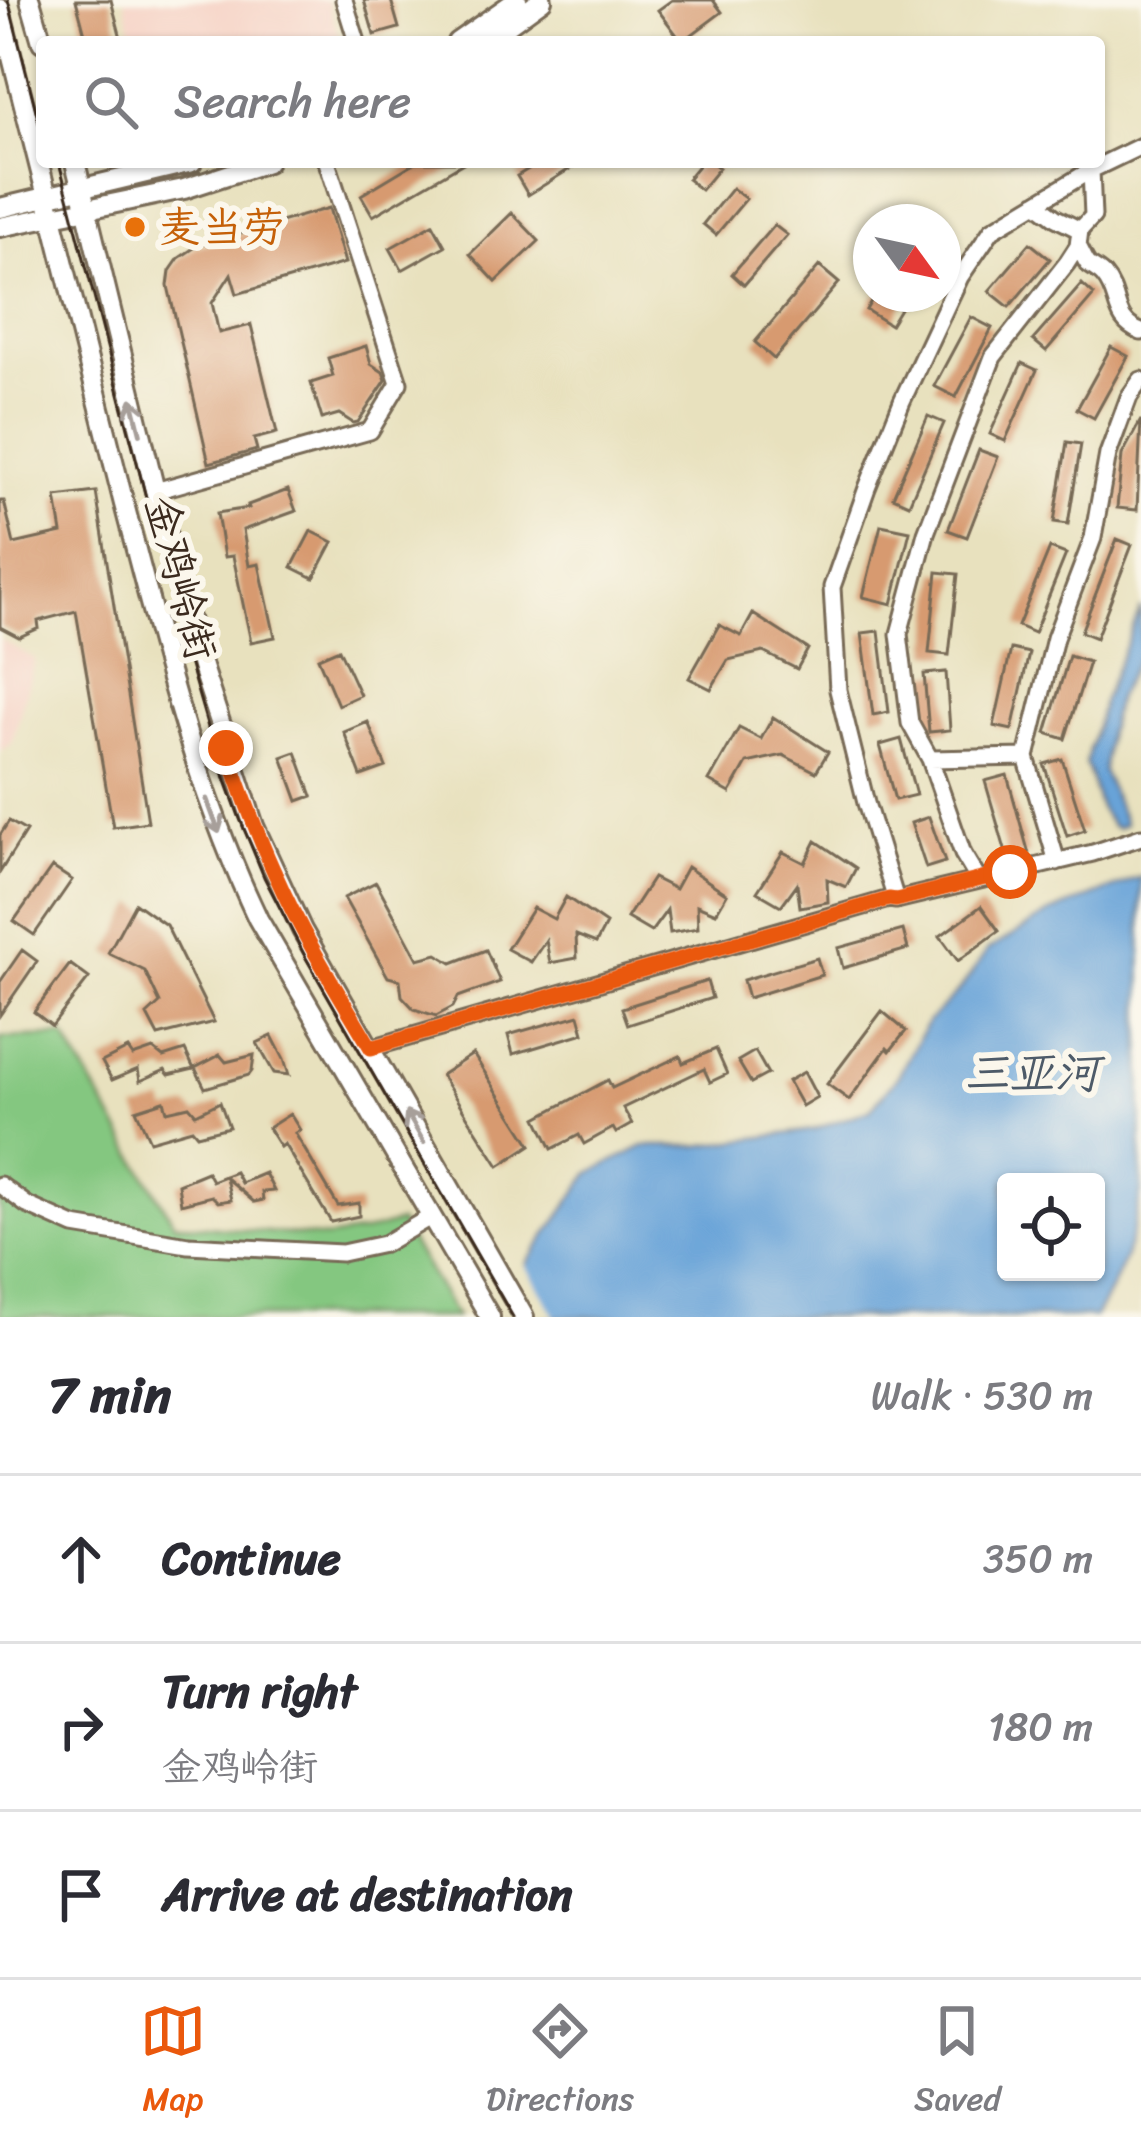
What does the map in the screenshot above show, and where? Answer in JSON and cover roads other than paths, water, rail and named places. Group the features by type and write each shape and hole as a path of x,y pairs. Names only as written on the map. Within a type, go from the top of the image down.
{"main road":[{"path":"30,0 40,36"},
{"path":"466,36 517,0"},
{"path":"492,36 542,0"},
{"name":"金鸡岭街","path":"0,8 36,154"},
{"name":"金鸡岭街","path":"39,168 170,679 222,840 258,919 490,1317"},
{"name":"金鸡岭街","path":"76,168 154,491 202,667 254,826 302,930 524,1317"},
{"path":"84,200 175,168"},
{"path":"0,208 49,207 184,189 249,168"},
{"path":"0,227 49,207"}],"street":[{"path":"344,0 355,36"},
{"path":"1105,163 1141,146"},
{"path":"154,491 370,431 399,383 329,168"},
{"path":"896,900 838,690 832,587 902,401 960,278 992,230 1095,168"},
{"path":"978,880 963,854 930,759 910,723 899,634 926,533 993,357 1093,216 1091,170"},
{"path":"1036,203 1079,238 1088,264 1102,272 1110,285 1127,326 1141,332"},
{"path":"1057,862 1026,757 1055,638 1093,538 1108,454 1129,397 1141,380"},
{"path":"930,759 1026,757"},
{"path":"371,1048 889,899 1093,854 1141,837"},
{"path":"0,1184 74,1226 188,1245 342,1253 384,1244 432,1216"}],"water":[{"path":"1141,608 1141,652 1117,697 1103,771 1125,824 1117,828 1100,809 1086,763 1103,700"},
{"name":"三亚河","path":"1141,877 1141,1190 1125,1256 1095,1317 501,1317 500,1302 590,1173 644,1146 698,1146 813,1130 870,1110 898,1076 927,1023 962,987 988,950 1050,913"}],"tram line":[{"path":"8,0 36,111"},
{"path":"61,168 188,659 240,819 306,958 513,1317"}],"place":[{"name":"麦当劳","path":"135,227"}]}
